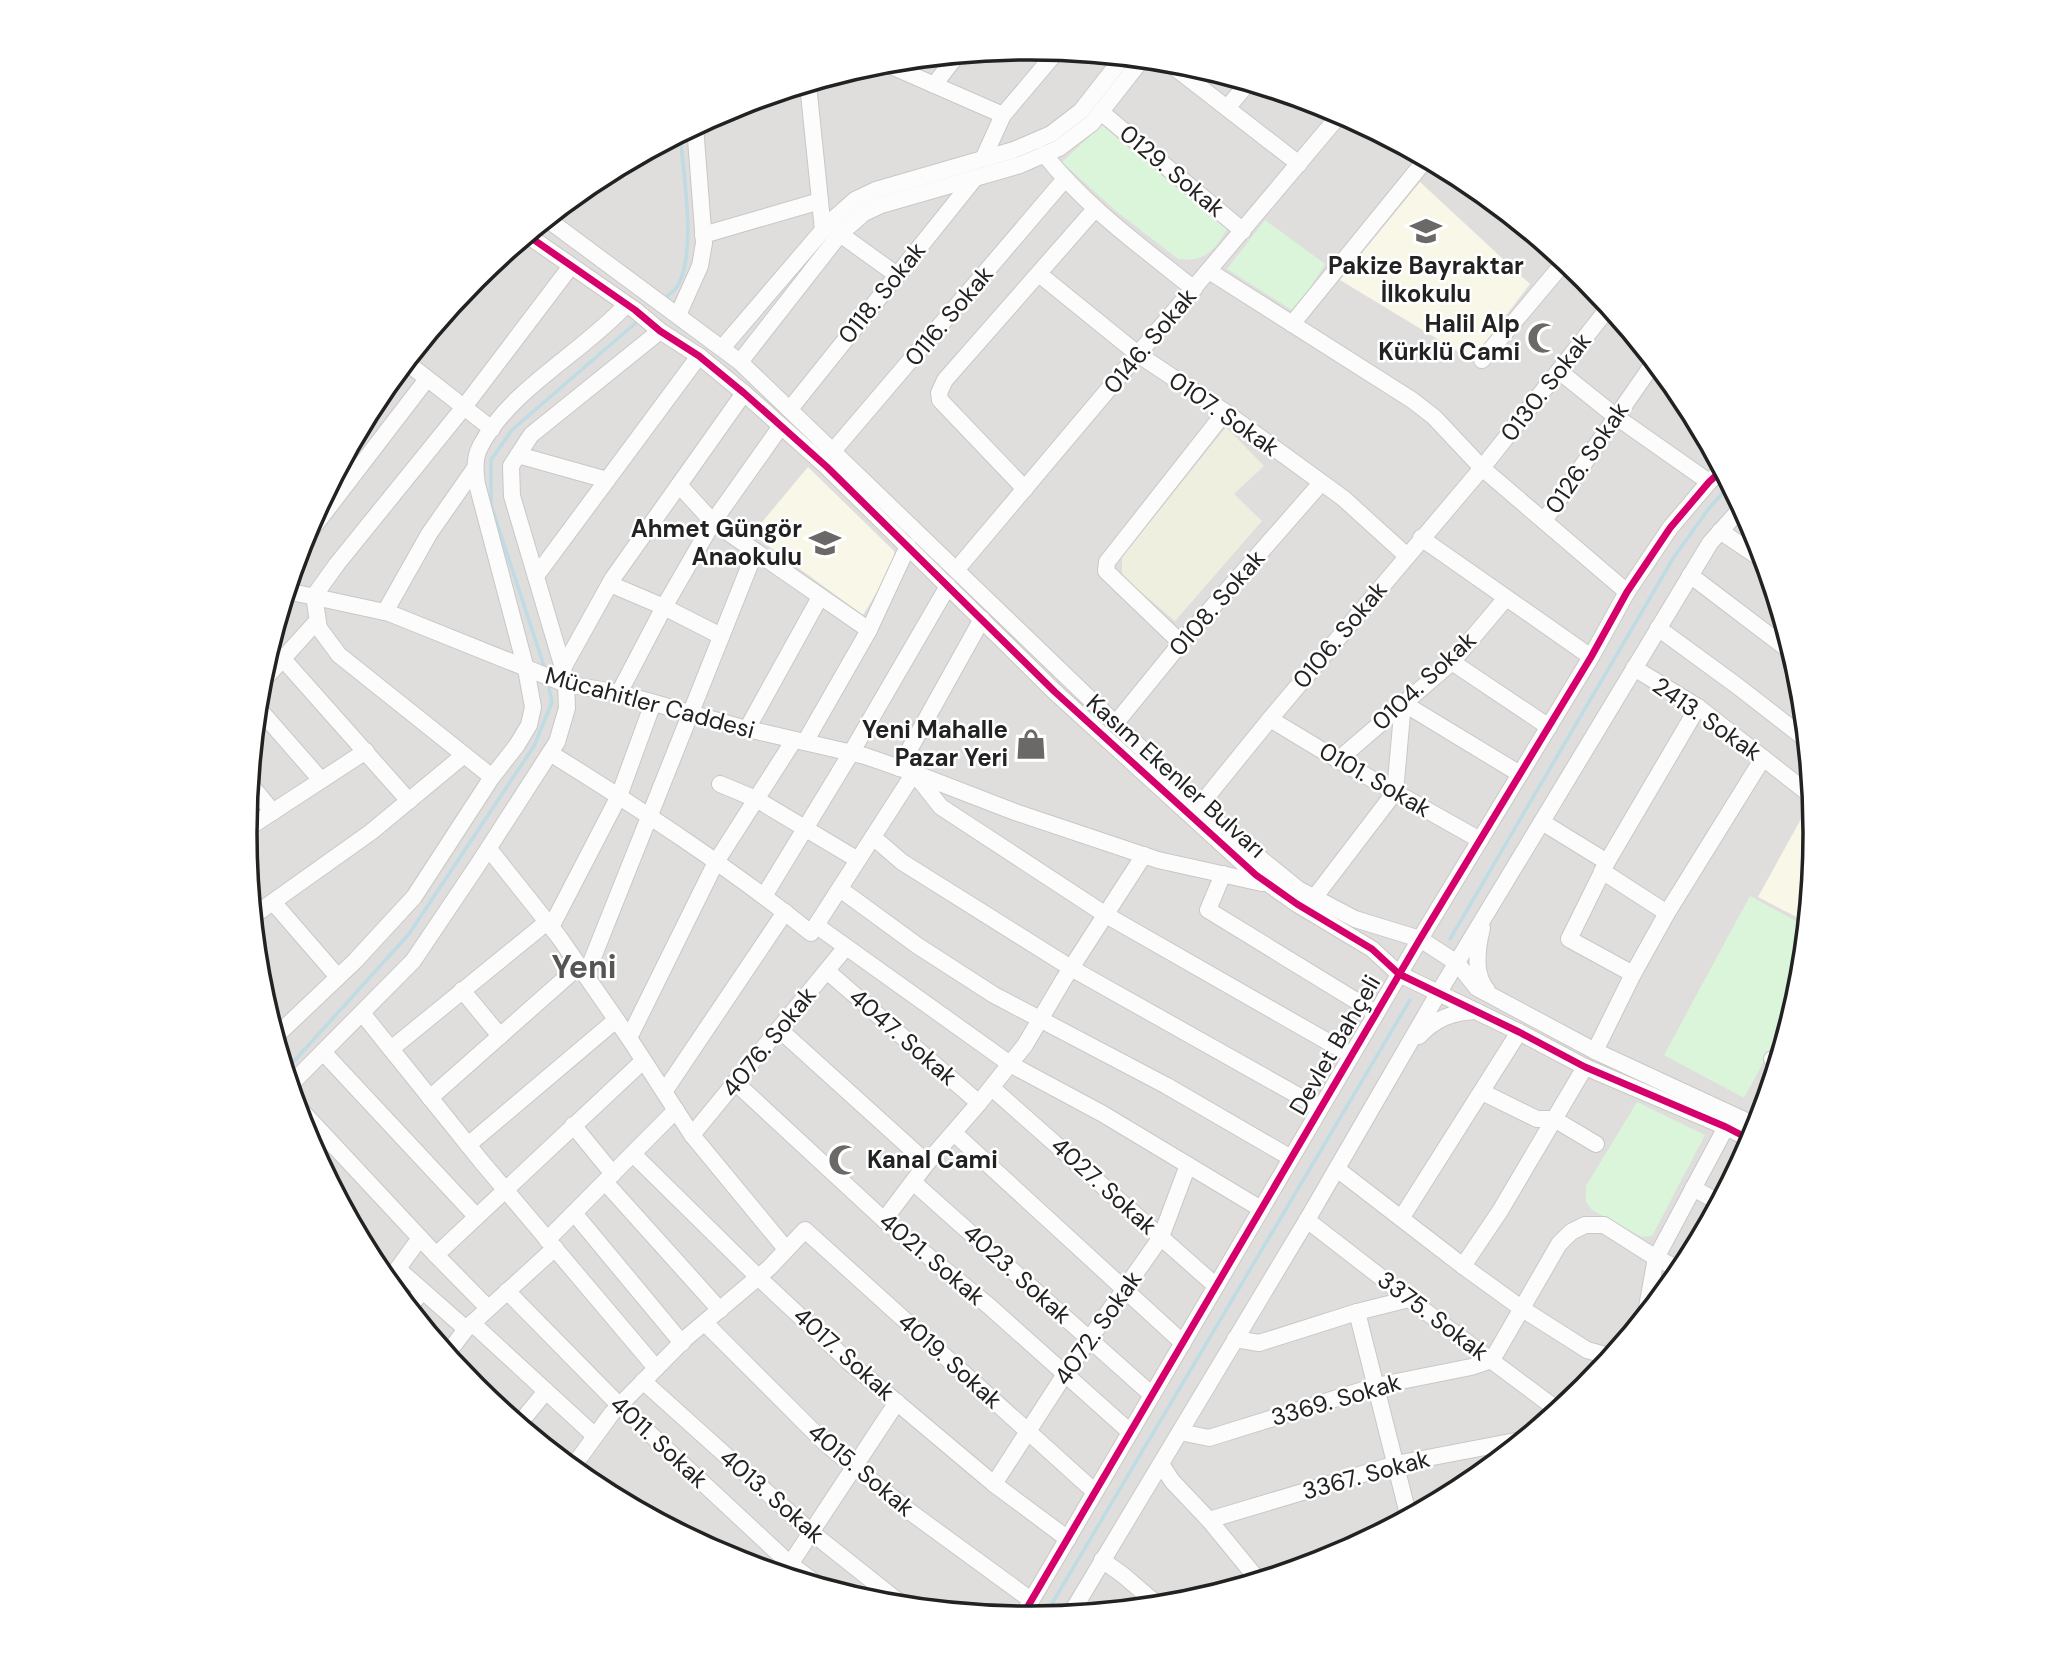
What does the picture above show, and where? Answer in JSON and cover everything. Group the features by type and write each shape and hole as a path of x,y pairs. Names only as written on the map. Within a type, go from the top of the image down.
{"street":[{"path":"983,159 1003,115 1049,60"},
{"path":"934,85 950,64"},
{"path":"722,348 823,230 855,200 876,190 1014,150 1051,134 1081,111 1117,65"},
{"path":"740,362 840,234 864,213 881,205 1020,165 1059,148 1092,123 1136,67"},
{"path":"901,71 1003,115"},
{"path":"1182,74 1299,164"},
{"path":"1227,108 1243,90"},
{"path":"809,93 823,230"},
{"name":"0129. Sokak","path":"1101,112 1243,231"},
{"name":"0146. Sokak","path":"957,569 1335,122"},
{"path":"676,314 701,265 704,235 696,136"},
{"path":"1044,154 1065,180 1095,209 1194,289"},
{"path":"1292,324 1421,165"},
{"name":"0118. Sokak","path":"790,409 975,178"},
{"name":"0116. Sokak","path":"833,451 1065,180"},
{"path":"704,235 820,201"},
{"path":"1025,489 940,400 939,393 945,380 1095,209"},
{"name":"Kasım Ekenler Bulvarı","path":"554,224 740,362 1229,833 1298,889 1355,919 1420,939 1457,963 1477,988 1595,1051 1748,1122"},
{"path":"840,234 897,275"},
{"path":"283,1029 338,977 414,897 528,725 533,707 526,669 477,484 475,468 478,449 506,407 631,308 534,240"},
{"path":"492,777 339,655 317,621 314,596 571,267"},
{"path":"1482,360 1559,268"},
{"path":"1209,271 1412,400 1434,417 1482,468 1627,592"},
{"name":"0107. Sokak","path":"1039,274 1139,355 1225,412 1343,499 1407,556"},
{"name":"Kasım Ekenler Bulvarı","path":"631,308 699,356 827,467 1055,691 1268,884 1372,949 1399,974 1585,1067 1743,1136"},
{"name":"0130. Sokak","path":"1482,468 1605,314"},
{"path":"298,1077 413,961 557,742 567,708 565,676 512,496 511,467 531,435 656,328"},
{"path":"536,576 699,356"},
{"path":"413,368 492,429"},
{"name":"0126. Sokak","path":"1544,521 1649,368"},
{"path":"1559,371 1615,416 1709,482"},
{"path":"331,504 427,379"},
{"path":"565,676 610,584 744,393"},
{"path":"1181,643 1106,571 1107,562 1225,412"},
{"path":"619,693 713,522 781,426"},
{"path":"518,456 607,480"},
{"path":"384,612 429,534 475,468"},
{"name":"0106. Sokak","path":"1200,804 1482,468"},
{"name":"Devlet Bahçeli","path":"1028,1606 1627,592 1670,528 1716,475"},
{"name":"0108. Sokak","path":"1115,724 1181,643 1321,483"},
{"path":"679,485 713,522 869,630"},
{"path":"1076,1605 1690,575 1710,543 1736,514"},
{"path":"1720,531 1752,552"},
{"path":"1421,538 1591,657"},
{"path":"629,1038 716,862 756,799 800,741 869,630 908,546"},
{"path":"430,1098 500,1036 582,971 650,817 755,552"},
{"path":"1690,575 1781,644"},
{"path":"610,584 721,636"},
{"path":"764,897 948,586"},
{"name":"Mücahitler Caddesi","path":"296,593 384,612 526,669 565,676 747,729 851,753 907,770 1015,812 1158,860 1268,884"},
{"path":"747,729 820,597"},
{"name":"0104. Sokak","path":"1338,760 1452,662 1506,598"},
{"path":"550,753 716,862 811,933 873,837 982,619"},
{"path":"276,667 317,621"},
{"path":"1658,628 1798,733"},
{"path":"283,659 409,801"},
{"path":"1452,662 1549,727"},
{"name":"2413. Sokak","path":"1634,668 1698,707 1803,789"},
{"path":"391,1049 462,990 549,924 619,796 653,703"},
{"path":"1314,898 1395,792 1403,703 1520,774"},
{"path":"1633,974 1569,939 1605,866 1698,707"},
{"path":"266,718 321,780"},
{"name":"0101. Sokak","path":"1270,719 1480,840"},
{"path":"257,822 366,751"},
{"path":"262,910 371,832 464,755"},
{"path":"1595,1051 1667,913 1763,758"},
{"path":"907,770 941,807 1106,915 1352,1055"},
{"path":"720,784 756,799 858,860"},
{"path":"259,794 273,812"},
{"path":"1542,822 1667,913"},
{"path":"873,837 902,862 1071,968 1320,1108"},
{"path":"489,849 549,924 617,1020 692,1135 786,1249 682,1343 619,1405 578,1460"},
{"path":"884,1220 927,1163 979,1104 1025,1045 1144,855"},
{"path":"1223,874 1208,911 1376,1013"},
{"path":"840,889 918,946 993,995 1167,1086 1291,1158"},
{"path":"273,902 338,977"},
{"path":"664,1092 785,912"},
{"path":"1483,919 1477,961 1481,983 1494,997"},
{"path":"817,926 1010,1065 1102,1114 1261,1209"},
{"name":"4076. Sokak","path":"692,1135 846,947"},
{"name":"4047. Sokak","path":"827,971 979,1104"},
{"path":"462,990 500,1036"},
{"path":"1407,1048 1427,1027 1447,1015 1477,1011"},
{"path":"362,1013 468,1145 656,1368"},
{"path":"468,1145 617,1020"},
{"path":"780,1030 927,1163"},
{"path":"1402,1217 1519,1032"},
{"path":"323,1052 476,1216"},
{"path":"436,1255 643,1061"},
{"path":"1464,1266 1500,1211 1585,1067"},
{"name":"4021. Sokak","path":"736,1083 884,1220 989,1306 1130,1432"},
{"name":"4027. Sokak","path":"992,1088 1216,1286"},
{"path":"1482,1091 1537,1119 1554,1119 1596,1144"},
{"path":"453,1347 469,1326 507,1291 551,1244 574,1213 676,1111"},
{"path":"314,1125 488,1308"},
{"path":"573,1125 609,1178 720,1310"},
{"path":"1648,1299 1656,1258 1726,1127"},
{"path":"954,1133 1183,1343"},
{"name":"4017. Sokak","path":"633,1154 850,1363 994,1484 1068,1539"},
{"name":"4072. Sokak","path":"994,1484 1065,1374 1161,1237 1188,1165"},
{"path":"1337,1169 1521,1308 1587,1350 1602,1354"},
{"name":"4023. Sokak","path":"913,1182 1152,1395"},
{"path":"1693,1188 1712,1199"},
{"path":"574,1213 682,1343"},
{"name":"3375. Sokak","path":"1307,1220 1551,1405"},
{"path":"1492,1360 1559,1244 1585,1224 1604,1225 1672,1266"},
{"name":"4019. Sokak","path":"786,1249 805,1230 1095,1492"},
{"path":"395,1273 420,1238"},
{"path":"398,1269 546,1391 595,1436"},
{"path":"415,1301 422,1291"},
{"name":"4011. Sokak","path":"507,1291 782,1565"},
{"path":"1235,1339 1259,1343 1357,1312 1409,1299"},
{"path":"1357,1312 1407,1509"},
{"name":"4015. Sokak","path":"705,1323 825,1443 909,1511 1031,1600"},
{"name":"3369. Sokak","path":"1180,1432 1209,1438 1376,1386 1471,1367 1492,1360"},
{"name":"4013. Sokak","path":"643,1381 811,1532 888,1593"},
{"path":"524,1418 546,1391"},
{"path":"789,1567 897,1402"},
{"name":"3367. Sokak","path":"1209,1520 1396,1464 1507,1443"},
{"path":"1161,1464 1172,1481 1209,1520 1253,1573"},
{"path":"1102,1560 1149,1597"}],"shaded area":[{"path":"980,61 1082,61 1132,66 1182,74 1280,101 1327,118 1418,163 1502,219 1541,251 1613,323 1645,362 1701,446 1725,491 1746,537 1778,633 1790,682 1803,782 1803,884 1798,934 1790,984 1763,1082 1746,1129 1701,1220 1645,1304 1613,1343 1541,1415 1502,1447 1418,1503 1373,1527 1327,1548 1231,1580 1182,1592 1082,1605 980,1605 930,1600 880,1592 782,1565 735,1548 644,1503 560,1447 521,1415 449,1343 417,1304 361,1220 337,1175 316,1129 284,1033 272,984 259,884 257,833 264,732 272,682 299,584 316,537 361,446 417,362 449,323 521,251 560,219 644,163 689,139 735,118 831,86 880,74"},
{"name":"Pakize Bayraktar İlkokulu","path":"1420,182 1530,284 1472,360 1340,280"},
{"name":"Ahmet Güngör Anaokulu","path":"808,467 894,551 896,561 863,615 752,534"},
{"path":"1804,818 1804,833 1800,919 1758,897"}],"green space":[{"path":"1102,125 1227,229 1213,249 1195,259 1178,259 1116,211 1062,162"},
{"path":"1265,220 1325,264 1295,312 1227,269"},
{"path":"1226,427 1264,466 1234,494 1262,521 1175,621 1122,576 1122,557"},
{"path":"1750,896 1799,923 1790,984 1777,1038 1744,1098 1664,1055"},
{"path":"1637,1102 1705,1135 1652,1236 1642,1237 1592,1210 1586,1202 1586,1186"}],"waterway":[{"path":"664,299 676,288 683,274 686,256 686,191 681,143"},
{"path":"545,669 491,505 491,460 512,430 639,320"},
{"path":"1450,939 1674,557 1725,491"},
{"path":"293,1062 409,934 534,746 552,702 548,683"},
{"path":"1051,1606 1410,1000"}],"cycle path":[{"path":"534,240 699,356 744,393 827,467 1055,692 1256,875 1297,904 1372,949 1399,974 1585,1067 1743,1136"},
{"path":"1028,1606 1627,592 1670,528 1716,475"}],"place":[{"name":"Pakize Bayraktar İlkokulu","path":"1426,231"},
{"name":"Halil Alp Kürklü Cami","path":"1543,338"},
{"name":"Ahmet Güngör Anaokulu","path":"825,543"},
{"name":"Yeni Mahalle Pazar Yeri","path":"1031,744"},
{"name":"Kanal Cami","path":"844,1160"}],"district":[{"name":"Yeni","path":"584,967"}]}
